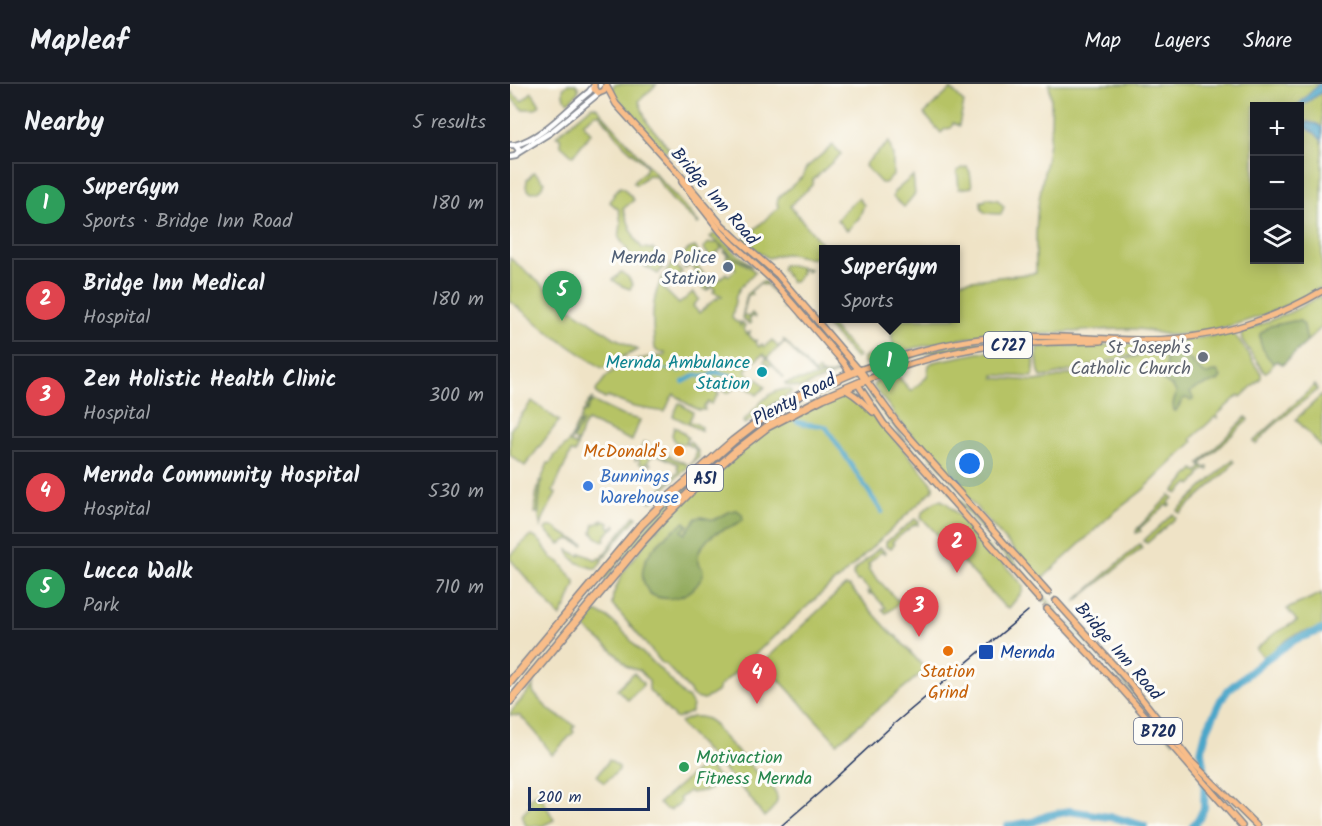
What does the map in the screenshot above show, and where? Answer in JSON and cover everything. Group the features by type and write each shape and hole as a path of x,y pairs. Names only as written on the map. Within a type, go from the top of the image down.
{"highway":[{"name":"Plenty Road","path":"510,682 661,504 762,418 800,395 859,370"},
{"name":"Bridge Inn Road","path":"859,370 866,380"},
{"name":"Bridge Inn Road","path":"851,374 857,383"},
{"name":"Plenty Road","path":"510,701 654,528 720,465 767,427 803,407 866,380"},
{"path":"800,395 803,407"},
{"path":"714,457 720,465"}],"main road":[{"name":"Bridge Inn Road","path":"593,85 595,91 616,104"},
{"path":"599,93 604,91 606,85"},
{"name":"Bridge Inn Road","path":"606,85 616,104 725,229 769,266 819,322"},
{"name":"Bridge Inn Road","path":"648,140 721,232 763,271 805,317 851,374"},
{"path":"763,271 769,266"},
{"name":"Plenty Road","path":"866,380 930,358 991,346 1175,338 1228,330 1272,316 1322,291"},
{"name":"Bridge Inn Road","path":"820,323 859,370"},
{"name":"Plenty Road","path":"859,370 916,351 974,340 1042,336 1130,340"},
{"name":"Bridge Inn Road","path":"866,380 894,420 1048,592"},
{"name":"Bridge Inn Road","path":"857,383 884,424 1039,599"},
{"path":"841,389 855,396 884,424"},
{"path":"942,489 949,482"},
{"name":"Bridge Inn Road","path":"1056,601 1128,681 1190,760 1257,826"},
{"name":"Bridge Inn Road","path":"1047,609 1116,682 1242,826"},
{"path":"1059,622 1068,614"}],"street":[{"path":"512,145 525,141 551,124 589,92 593,85"},
{"path":"510,157 516,156 555,129 599,93"},
{"path":"512,145 518,148 519,152"}],"green space":[{"path":"568,84 576,84 579,89 568,102 563,96 563,89"},
{"path":"616,84 657,84 639,101 647,122 669,148 665,152 613,93 613,86"},
{"path":"1049,84 1322,84 1322,287 1270,313 1233,325 1195,333 1170,335 1140,329 1124,329 1006,334 958,339 895,351 891,336 893,334 884,323 960,323 960,281 1036,273 1037,214 1049,139 1051,98"},
{"path":"951,89 964,103 959,126 953,123 951,128 941,133 924,114"},
{"path":"510,91 522,101 532,92 540,105 535,109 522,109 510,97"},
{"path":"592,106 599,110 698,224 671,199 655,176 648,175 636,185 633,182 647,166 623,144 600,114 595,114 583,123 591,133 573,156 561,145 560,137 556,136"},
{"path":"889,142 893,156 893,176 885,183 881,183 865,166"},
{"path":"833,145 841,154 790,206 823,245 819,245 819,258 785,254 768,258 742,241 779,207 778,198 802,177 806,168"},
{"path":"967,167 972,187 959,189 957,171"},
{"path":"534,172 545,182 539,190 530,192 526,187 527,180"},
{"path":"913,176 915,194 904,207 893,197 894,192"},
{"path":"620,187 634,200 623,209 635,239 642,248 653,249 667,262 658,274 634,260 619,238 621,224 619,210 610,202"},
{"path":"858,198 864,205 859,218 848,230 845,229 837,220"},
{"path":"986,198 998,200 1004,207 1001,214 989,213 982,209 981,201 985,201"},
{"path":"714,234 753,266 732,256 710,237"},
{"path":"709,243 718,243 722,248 711,258 703,248"},
{"path":"695,247 701,256 695,263 706,277 699,282 693,276 697,272 691,265 685,269 677,259"},
{"path":"725,251 755,272 740,288 736,296 732,318 739,322 740,326 742,322 747,334 750,332 749,335 754,341 757,340 755,342 759,347 762,344 764,347 772,340 778,347 784,342 783,339 814,373 819,370 820,374 824,374 815,375 785,342 767,358 763,354 745,370 755,381 758,379 765,387 757,395 744,387 735,388 728,393 719,388 716,392 719,394 711,404 708,402 704,407 705,410 698,410 674,394 665,412 634,407 608,397 605,399 597,394 596,391 604,379 619,368 637,360 665,356 665,352 658,352 655,349 653,314 660,282 673,263 682,272 664,289 679,304 693,292 699,299 693,306 699,313 722,296 713,292 715,289 712,287 707,290 705,290 702,287 703,284 708,279 710,281 706,285 710,288 726,273 729,276 736,269 726,257 728,256"},
{"path":"510,258 566,305 615,338 638,350 602,368 551,334 510,301"},
{"path":"783,265 810,269 807,272 806,269 801,269 802,273 794,282 791,282 781,268"},
{"path":"621,272 633,285 630,289 613,280"},
{"path":"761,282 765,282 798,319 795,321 796,318 787,308 783,308 785,306 766,284 760,283 750,292 752,294 748,295 743,315 749,317 752,313 756,318 753,316 749,324 742,318 747,294"},
{"path":"1322,295 1322,327 1283,364 1274,362 1270,369 1264,372 1242,340 1243,332 1293,311"},
{"path":"1300,321 1304,325 1307,342 1283,364 1277,361 1273,363 1263,349 1260,334 1270,326"},
{"path":"824,323 829,323 859,356 856,359"},
{"path":"1232,333 1261,373 1261,378 1217,415 1218,418 1215,417 1191,439 1193,442 1142,491 1112,514 1043,578 1037,576 895,416 874,386 883,377 896,374 911,391 927,377 929,365 933,362 978,353 1029,347 1033,349 1034,356 1032,377 994,375 994,378 1035,381 1055,378 1142,353 1041,377 1037,355 1037,348 1040,347 1165,343"},
{"path":"1010,339 1027,340 925,353 870,369 938,349"},
{"path":"1177,347 1203,373 1217,371 1221,377 1218,381 1200,386 1190,392 1193,400 1183,399 1174,411 1176,392 1173,387 1163,381 1162,377 1166,368 1165,352"},
{"path":"887,350 881,357 865,364 862,358"},
{"path":"767,358 784,378 772,364 769,366 764,361"},
{"path":"840,371 801,388 785,383 832,374"},
{"path":"1315,385 1317,390 1270,429 1256,444 1253,442"},
{"path":"786,389 791,390 791,393 745,424 743,422 767,397"},
{"path":"871,392 909,445 940,481 909,447 872,397"},
{"path":"844,393 852,397 888,432 931,482 933,490 838,580 718,688 718,691 704,699 698,699 662,663 612,604 613,595 622,574 650,537 688,498 741,451 774,427"},
{"path":"1322,395 1322,448 1296,419"},
{"path":"593,398 590,404 594,402 621,415 640,420 632,441 587,421 582,429 575,453 571,452 553,491 556,493 541,527 539,497 542,480 539,494 538,513 535,513 539,481 548,463 568,443 578,423 580,425 570,443 575,445 577,442 573,439 583,421 579,423 583,412 586,412 590,405 586,411 585,407"},
{"path":"532,401 559,421 525,466 510,455 510,430"},
{"path":"679,403 693,412 689,422 701,427 702,431 673,416"},
{"path":"797,403 799,406 758,428 724,456 722,453 747,433"},
{"path":"1246,417 1248,420 1201,464 1205,468 1208,467 1208,470 1206,468 1191,485 1189,483 1177,494 1174,491 1194,469 1197,472 1202,467 1199,464"},
{"path":"674,427 688,438 685,442 687,444 690,441 698,451 699,457 652,502 646,500 645,497 648,496 649,499 661,490 679,471 678,464 656,454 651,456 648,462 651,464 649,468 650,464 639,463 640,460 637,458 635,461 643,442 662,453 664,451 688,466 695,457 696,450 686,444 675,442 672,435"},
{"path":"1232,460 1234,462 1228,470 1180,513 1177,511"},
{"path":"709,468 711,470 630,550 605,580 600,577 663,508"},
{"path":"951,490 1058,611 1057,613 949,492"},
{"path":"1170,495 1173,498 1169,502 1170,505 1166,505 1139,529 1141,531 1136,533 1137,529"},
{"path":"941,500 947,503 1023,585 1023,591 1009,608 1004,606 921,517 931,505"},
{"path":"737,510 742,514 743,520 717,532 701,549 698,560 703,572 696,586 686,594 674,598 662,598 650,594 644,583 643,572 650,552 658,543 685,522 688,525 682,531 685,534 696,518 714,520"},
{"path":"1173,514 1176,518 1147,543 1143,541"},
{"path":"634,516 637,517 596,569 579,563 570,555 568,550 580,556 581,553 597,560 599,557 601,559"},
{"path":"915,519 919,522 918,525 915,524 892,542 894,545 891,548 886,547 886,542"},
{"path":"602,520 602,523 605,521 609,523 608,526 613,528 616,526 613,529 610,528 603,541 592,532 594,524"},
{"path":"547,527 555,527 584,544 569,539 560,544 545,530"},
{"path":"531,536 540,541 552,558 560,562 575,581 567,605 560,617 510,559 510,554"},
{"path":"1140,544 1142,548 1076,601 1076,600"},
{"path":"879,548 885,553 881,552 868,564 870,567 868,569 897,600 901,601 886,613 882,609 886,608 873,594 867,592 871,592 853,575 854,571"},
{"path":"845,586 849,586 896,636 921,664 924,671 837,743 763,662"},
{"path":"1322,593 1322,628 1297,634 1265,658 1256,649 1275,633 1297,621 1287,609"},
{"path":"589,612 606,617 628,636 685,697 688,697 693,706 691,712 677,719 674,717 649,690 649,681 640,671 628,667 579,623"},
{"path":"1068,622 1126,683 1173,742 1124,683 1071,628"},
{"path":"634,673 643,685 628,700 617,689"},
{"path":"534,685 533,692 544,705 554,714 575,726 572,729 574,732 552,755 538,735 520,716 510,715"},
{"path":"692,717 711,721 773,789 777,802 764,817 748,795 682,726 680,722"},
{"path":"609,760 619,767 619,770 604,783 597,776"},
{"path":"705,763 721,780 709,790 691,793 689,791 671,810 665,809 659,803"},
{"path":"536,793 543,800 554,820 542,826 526,826 522,815 532,804 528,800"}],"water":[{"path":"1319,84 1322,84 1322,92 1304,104 1301,102"},
{"path":"1307,122 1317,124 1322,128 1322,141 1305,127"}],"waterway":[{"path":"641,365 680,372"},
{"path":"683,382 696,375 708,377 715,372 732,376"},
{"path":"796,421 826,427 882,512"},
{"path":"1193,826 1204,808 1205,777 1201,752 1206,732 1221,700 1228,690 1266,659 1296,639 1322,630"},
{"path":"1008,826 1033,822 1069,811 1116,818 1144,826"}],"tunnel":[{"path":"1048,592 1056,601"},
{"path":"1039,599 1047,609"}],"railway":[{"path":"781,826 895,723 1028,611"}],"place":[{"name":"Mernda Police Station","path":"728,267"},
{"name":"Lucca Walk","path":"562,321"},
{"name":"St Joseph's Catholic Church","path":"1203,357"},
{"name":"Mernda Ambulance Station","path":"762,372"},
{"name":"SuperGym","path":"889,392"},
{"name":"McDonald's","path":"679,451"},
{"name":"Bunnings Warehouse","path":"588,486"},
{"name":"Bridge Inn Medical","path":"957,573"},
{"name":"Zen Holistic Health Clinic","path":"919,637"},
{"name":"Station Grind","path":"948,651"},
{"name":"Mernda","path":"986,652"},
{"name":"Mernda Community Hospital","path":"757,704"},
{"name":"Motivaction Fitness Mernda","path":"684,767"}]}
